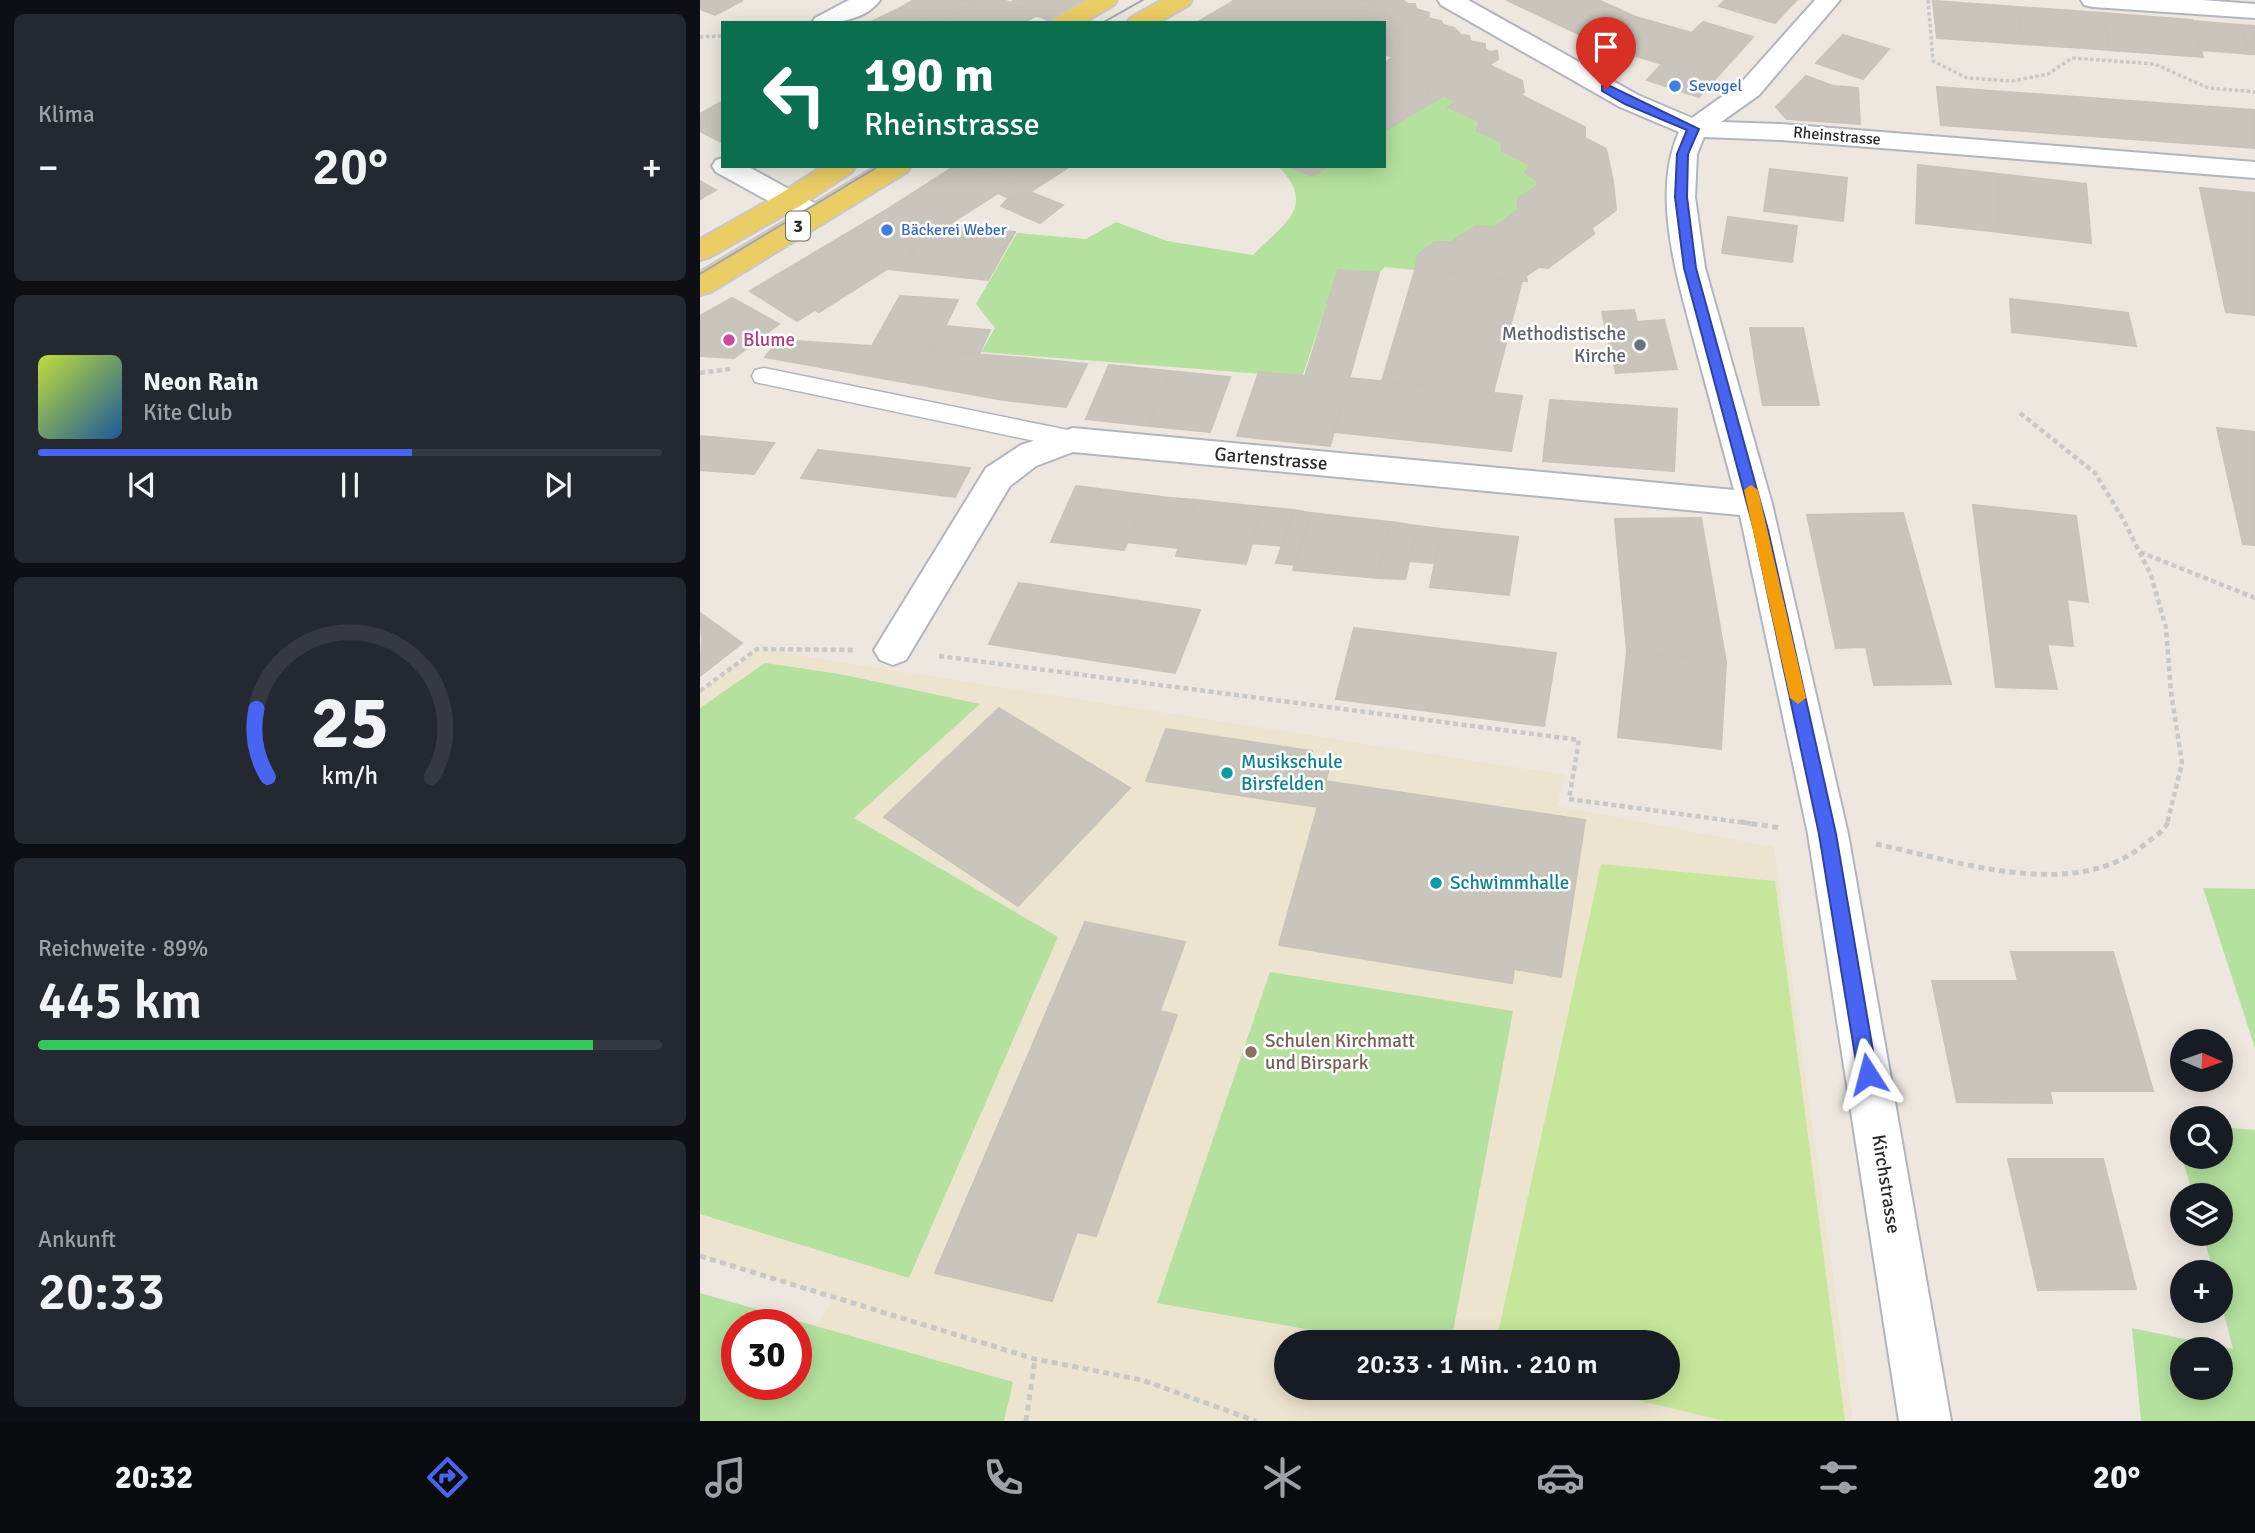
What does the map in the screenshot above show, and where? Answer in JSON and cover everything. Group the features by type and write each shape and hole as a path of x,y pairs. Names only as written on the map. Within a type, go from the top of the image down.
{"main road":[{"path":"1068,21 1105,0"},
{"path":"1143,21 1180,0"},
{"name":"3","path":"700,251 790,200 839,168"},
{"name":"3","path":"700,285 894,168"}],"street":[{"path":"828,21 868,0"},
{"name":"Rheinstrasse","path":"1450,0 1629,102 1694,129 1781,132 2255,170"},
{"path":"1694,129 1750,89 1828,0"},
{"path":"2093,0 2255,11"},
{"name":"Kirchstrasse","path":"1694,129 1683,154 1681,197 1690,268 1755,504 1828,834 1925,1421"},
{"path":"700,152 721,163"},
{"path":"730,168 815,215"},
{"name":"Gartenstrasse","path":"892,650 998,477 1018,459 1030,453 1073,440 1755,504"}],"lane":[{"path":"764,376 1073,440"}],"path":[{"path":"1928,0 1933,61 1967,78 2012,81 2048,74 2072,58 2155,64 2208,88 2255,92"},
{"path":"700,37 721,36"},
{"path":"700,691 757,649 892,650 1578,740 1569,799 1828,834 2025,875 2073,874 2126,860 2167,826 2182,763 2171,692 2166,628 2151,575 2095,473 2020,413"},
{"path":"2140,552 2255,598"},
{"path":"700,1256 1035,1359 1142,1380 1256,1421"},
{"path":"1026,1421 1035,1359"}],"shaded area":[{"name":"Schulen Kirchmatt und Birspark","path":"757,649 1565,775 1557,806 1774,847 1853,1421 751,1421 777,1400 812,1400 812,1330 834,1298 700,1256 700,691"}],"green space":[{"path":"1444,96 1456,101 1449,108 1479,121 1477,131 1502,142 1502,151 1530,165 1526,173 1537,180 1538,186 1518,198 1518,210 1495,227 1476,226 1451,242 1435,242 1418,255 1415,270 1385,267 1379,273 1338,270 1302,377 981,352 995,328 976,304 1017,233 1086,239 1116,222 1167,241 1253,255 1283,226 1295,205 1295,194 1290,181 1280,168 1291,168 1312,176 1325,168 1386,168 1386,130"},
{"path":"765,663 840,674 980,704 854,818 1058,937 909,1278 700,1214 700,708"},
{"path":"1601,864 1775,881 1845,1421 1724,1421 1637,1400 1680,1400 1680,1330 1499,1330"},
{"path":"2203,888 2255,889 2255,1048"},
{"path":"1270,972 1513,1011 1453,1330 1311,1330 1157,1303"},
{"path":"2233,1128 2255,1130 2255,1421 2141,1421 2132,1328 2175,1337 2170,1337 2170,1400 2233,1400 2233,1337 2230,1337 2226,1323 2233,1323 2233,1260 2210,1260 2206,1246 2233,1246 2233,1183 2190,1183 2185,1169 2233,1169"},
{"path":"700,1293 756,1309 721,1309 721,1400 812,1400 812,1325 1013,1382 1004,1421 700,1421"}],"building":[{"path":"700,0 743,0 715,15 700,9"},
{"path":"914,0 980,0 942,21 928,21 900,8"},
{"path":"980,0 1004,0 1037,15 1026,21 942,21"},
{"path":"1015,0 1089,0 1054,21 1010,3"},
{"path":"1235,0 1379,0 1349,21 1200,21"},
{"path":"1379,0 1402,0 1429,13 1428,18 1441,21 1443,25 1454,28 1461,35 1469,36 1470,41 1485,44 1485,49 1490,52 1497,51 1498,59 1437,100 1427,96 1429,89 1386,74 1386,62 1392,57 1386,55 1386,21 1349,21"},
{"path":"1507,0 1598,0 1636,17 1606,47"},
{"path":"1725,0 1761,0 1789,8 1775,23 1719,6"},
{"path":"1761,0 1797,0 1789,8"},
{"path":"1933,1 2017,7 2023,44 1937,38"},
{"path":"2017,7 2103,13 2110,50 2023,44"},
{"path":"900,8 928,21 873,21"},
{"path":"2103,13 2192,20 2203,57 2110,50"},
{"path":"1636,17 1692,33 1703,22 1753,37 1699,97 1647,80 1662,64 1606,47"},
{"path":"2193,21 2240,25 2250,54 2201,50"},
{"path":"2240,25 2255,26 2255,54 2250,54"},
{"path":"1843,35 1889,49 1863,79 1816,63"},
{"path":"1489,65 1522,81 1524,92 1521,95 1585,127 1585,138 1606,149 1613,181 1581,182 1579,185 1550,171 1537,180 1525,173 1530,165 1502,151 1502,142 1477,131 1479,121 1448,107 1456,101 1444,96"},
{"path":"1386,74 1429,89 1427,96 1437,100 1409,116 1386,106"},
{"path":"1806,76 1833,86 1858,88 1860,124 1787,119 1776,107"},
{"path":"1937,87 2255,110 2255,148 1941,125"},
{"path":"721,102 721,142 700,131 700,114"},
{"path":"1386,106 1409,116 1386,130"},
{"path":"1918,165 1998,174 1999,232 1916,223"},
{"path":"952,168 978,168 1024,191 1011,199 998,193 934,234 888,209"},
{"path":"978,168 1067,168 1030,192"},
{"path":"1294,168 1325,168 1312,176"},
{"path":"1770,169 1847,178 1843,221 1764,211"},
{"path":"1550,171 1579,185 1581,182 1613,181 1616,210 1592,228 1594,234 1548,268 1539,267 1526,276 1527,281 1415,270 1418,255 1435,242 1451,242 1476,226 1495,227 1518,210 1518,198 1538,186 1537,180"},
{"path":"1998,174 2086,184 2091,243 1999,232"},
{"path":"700,181 716,190 700,199"},
{"path":"2200,188 2255,193 2255,315 2226,312"},
{"path":"1024,191 1063,205 1040,223 1001,206 1009,198"},
{"path":"888,209 934,234 910,250 914,252 819,312 815,310 797,321 750,291"},
{"path":"1728,217 1797,226 1792,262 1722,253"},
{"path":"949,225 1015,232 988,280 888,269 914,252 910,250"},
{"path":"1338,270 1379,273 1330,446 1237,436 1259,372 1305,376"},
{"path":"1415,270 1522,281 1493,393 1382,381"},
{"path":"900,296 958,300 933,351 872,346"},
{"name":"Blume","path":"732,298 779,324 734,358 700,356 700,316"},
{"path":"2010,299 2128,313 2136,346 2012,332"},
{"name":"Methodistische Kirche","path":"1634,310 1637,322 1664,320 1677,369 1616,373 1602,312"},
{"path":"945,326 990,330 979,354 933,351"},
{"path":"1750,328 1803,328 1811,367 1756,367"},
{"path":"779,340 1025,358 1003,400 765,357"},
{"path":"1025,358 1087,364 1066,407 1003,400"},
{"path":"1109,365 1170,371 1148,426 1086,419"},
{"path":"1756,367 1811,367 1819,405 1763,405"},
{"path":"1170,371 1230,377 1210,432 1148,426"},
{"path":"1349,378 1522,396 1511,451 1334,432"},
{"path":"1550,400 1677,409 1674,471 1543,461"},
{"path":"2217,428 2255,432 2255,545 2243,544"},
{"path":"700,436 774,443 754,474 700,470"},
{"path":"818,450 970,468 955,497 801,478"},
{"path":"1076,486 1147,495 1124,550 1051,542"},
{"path":"1147,495 1170,498 1151,545 1127,542"},
{"path":"1170,498 1196,500 1178,548 1151,545"},
{"path":"1196,500 1263,507 1246,564 1176,556"},
{"path":"1973,505 2076,516 2088,602 2067,599 2073,646 2047,644 2057,689 1996,687"},
{"path":"1263,507 1294,510 1283,546 1252,543"},
{"path":"1294,510 1311,513 1296,565 1276,563"},
{"path":"1311,513 1391,522 1377,578 1293,570"},
{"path":"1903,513 1951,684 1874,685 1866,647 1836,648 1807,515"},
{"path":"1701,518 1726,662 1627,651 1615,519"},
{"path":"1391,522 1418,526 1405,579 1377,578"},
{"path":"1418,526 1442,529 1435,563 1409,561"},
{"path":"1442,529 1518,537 1509,595 1430,587"},
{"path":"1019,583 1200,610 1175,673 989,644"},
{"path":"700,613 742,643 700,676 702,639"},
{"path":"1354,628 1556,653 1544,726 1336,699"},
{"path":"1627,651 1726,662 1721,749 1618,737"},
{"path":"999,708 1130,788 1018,906 884,817"},
{"name":"Musikschule Birsfelden","path":"1166,729 1312,751 1297,804 1146,781"},
{"path":"1308,765 1329,768 1319,807 1297,804"},
{"name":"Schwimmhalle","path":"1325,781 1585,820 1561,977 1514,969 1512,983 1279,945"},
{"path":"1085,922 1185,942 1160,1011 1177,1015 1096,1236 1077,1232 1052,1301 935,1273"},
{"path":"2011,952 2113,952 2153,1091 2050,1091 2052,1103 1957,1102 1932,981 2018,981"},
{"path":"2008,1159 2103,1159 2136,1289 2038,1290"}],"tram line":[{"path":"1106,21 1143,0"},
{"path":"700,274 876,168"}],"slow traffic":[{"path":"1751,490 1798,698"}],"place":[{"name":"Sevogel","path":"1675,86"},
{"name":"Bäckerei Weber","path":"887,230"},
{"name":"Blume","path":"729,340"},
{"name":"Methodistische Kirche","path":"1640,345"},
{"name":"Musikschule Birsfelden","path":"1227,773"},
{"name":"Schwimmhalle","path":"1436,883"},
{"name":"Schulen Kirchmatt und Birspark","path":"1251,1052"}],"route":[{"path":"1606,89 1629,102 1694,129 1683,154 1681,197 1690,268 1761,530 1828,834 1868,1074"}]}
